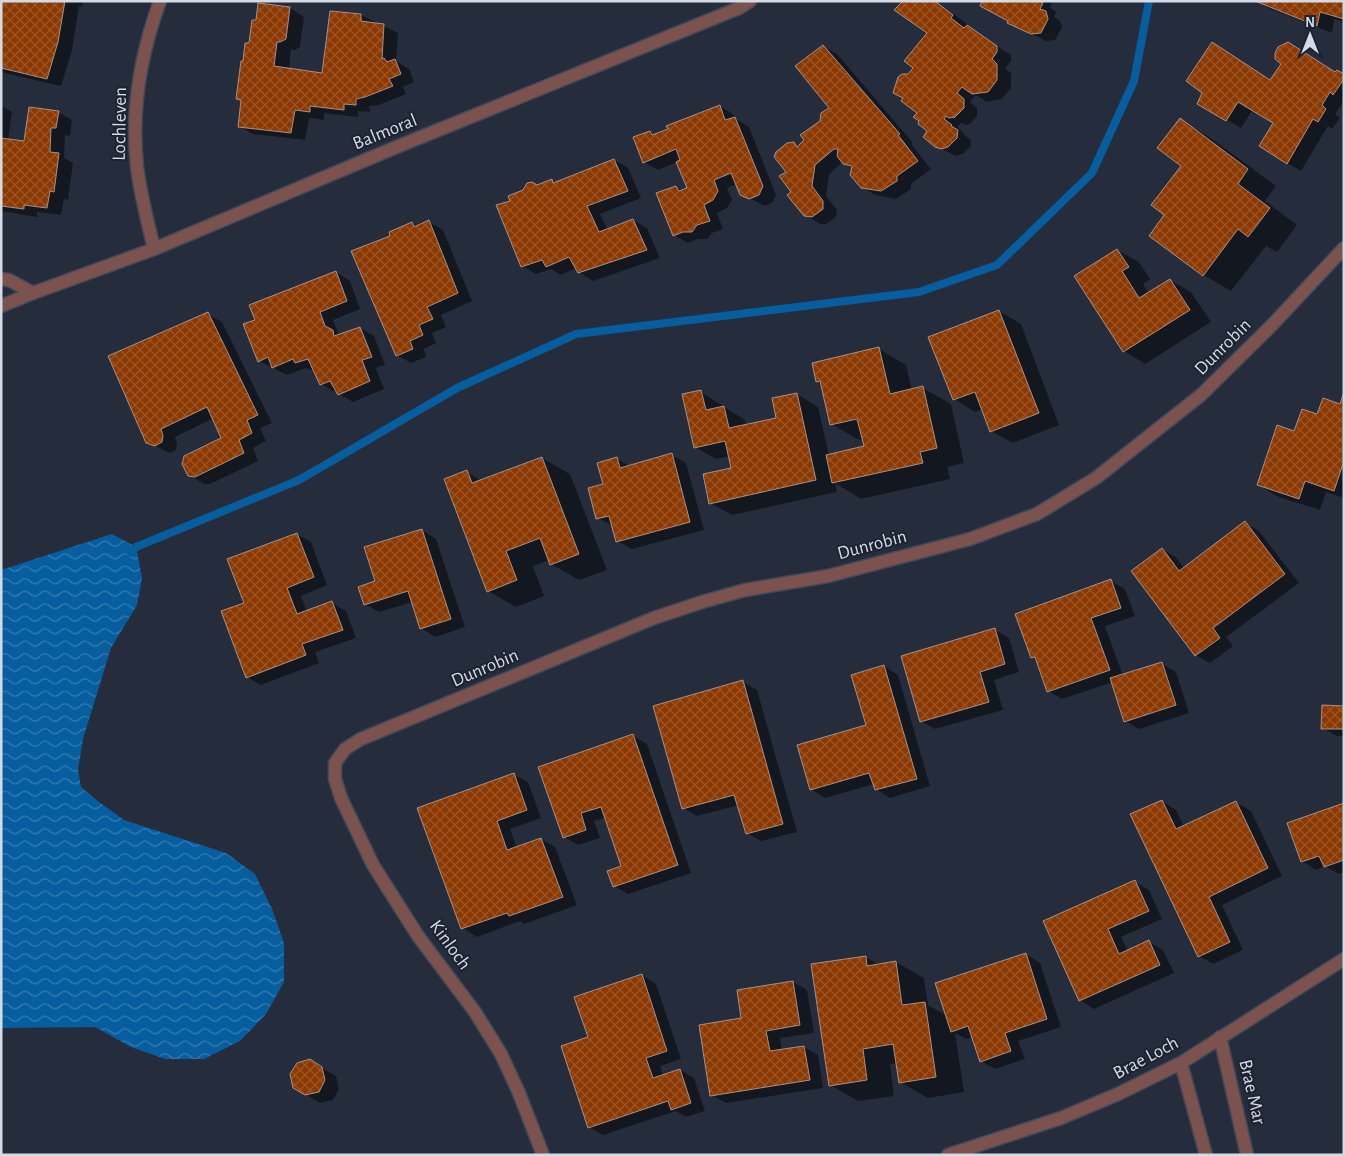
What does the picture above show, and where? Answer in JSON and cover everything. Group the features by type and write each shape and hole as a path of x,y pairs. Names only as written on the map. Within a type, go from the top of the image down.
{"street":[{"name":"Lochleven","path":"154,249 137,167 136,135 137,96 143,60 152,21 160,1"},
{"name":"Balmoral","path":"1,306 154,249 399,146 739,8 750,1"},
{"name":"Dunrobin","path":"339,757 345,749 361,739 654,618 745,590 828,576 970,539 1037,514 1096,478 1201,395 1273,324 1344,248"},
{"path":"1,279 9,280 33,293"},
{"name":"Kinloch","path":"339,757 335,763 335,779 341,798 373,865 418,936 476,1012 501,1054 519,1092 543,1155"},
{"name":"Brae Loch","path":"948,1155 1061,1118 1118,1094 1181,1063 1344,959"},
{"name":"Brae Mar","path":"1220,1037 1247,1155"},
{"path":"1181,1063 1206,1155"}],"water":[{"path":"112,534 136,547 142,578 137,605 111,648 83,739 78,770 81,787 124,820 226,853 255,874 272,909 284,943 284,982 266,1014 240,1041 204,1059 165,1059 131,1047 95,1027 1,1028 1,570"}],"building":[{"path":"1,1 65,1 58,42 47,79 1,68"},
{"path":"903,1 935,1 953,15 951,18 964,28 967,25 997,46 997,52 992,59 997,64 997,80 988,92 972,94 962,87 957,93 964,99 964,108 955,117 949,118 946,116 944,119 958,130 957,138 948,147 941,149 935,147 923,137 927,131 913,117 917,113 901,101 903,98 893,93 898,77 902,74 908,74 913,68 904,61 927,33 894,10"},
{"path":"982,1 1039,1 1043,3 1040,9 1046,11 1048,19 1041,33 1031,34 1007,23 1008,21 980,6"},
{"path":"1255,1 1344,1 1344,19 1320,12 1317,26"},
{"path":"258,3 290,7 286,39 277,42 274,66 322,73 330,11 361,14 361,21 384,24 382,59 384,58 387,62 395,59 401,74 389,79 393,86 356,99 356,105 344,104 344,110 310,106 310,112 295,110 291,133 238,127 241,100 236,99 241,61 243,61 245,43 249,43 252,20 256,20"},
{"path":"1212,42 1270,80 1281,64 1275,59 1275,53 1278,47 1288,42 1335,72 1337,70 1344,74 1344,79 1333,95 1330,92 1322,105 1326,109 1318,122 1313,119 1287,164 1259,146 1273,123 1238,102 1226,121 1197,104 1202,93 1186,81"},
{"path":"823,45 900,134 898,135 918,161 897,176 897,181 881,191 861,188 850,175 852,166 843,164 837,156 838,149 834,149 815,165 812,186 823,201 823,209 812,217 804,216 787,195 791,192 779,176 786,172 774,157 776,152 787,143 794,142 797,147 804,140 800,135 820,121 821,113 829,108 795,66"},
{"path":"720,105 725,120 735,117 763,186 759,195 749,199 740,195 731,173 714,180 718,191 713,200 704,205 710,221 697,225 692,232 683,232 673,236 656,193 676,186 679,191 687,188 676,162 680,160 676,149 643,163 633,137 650,131 652,135 668,129 666,126"},
{"path":"29,107 59,111 56,128 51,128 50,152 59,153 54,192 50,191 47,208 24,205 24,209 1,206 1,138 24,141"},
{"path":"1180,118 1248,169 1238,184 1270,208 1248,237 1238,229 1203,276 1149,236 1164,215 1151,205 1181,166 1157,148"},
{"path":"614,159 628,191 587,206 599,232 633,219 647,250 578,273 569,257 546,267 542,260 521,267 496,205 510,201 508,196 523,190 527,183 532,182 537,185 552,179 553,183"},
{"path":"429,220 458,293 427,307 433,319 419,325 423,335 410,341 413,349 396,356 351,251 390,236 389,232 412,222 414,227"},
{"path":"1117,249 1129,267 1122,271 1139,298 1170,279 1190,310 1123,352 1074,276"},
{"path":"336,271 347,301 320,312 325,326 333,330 334,336 360,327 372,357 362,360 370,381 338,395 330,381 320,385 308,359 295,363 293,359 272,368 268,357 258,362 243,324 255,320 249,305"},
{"path":"999,310 1039,413 990,432 975,392 953,400 928,337"},
{"path":"208,312 258,415 247,420 252,433 239,440 244,453 195,477 188,476 182,464 184,456 221,438 207,407 161,429 162,442 155,446 146,443 108,356"},
{"path":"879,347 890,394 923,386 937,448 920,452 923,463 832,483 826,455 864,446 857,419 830,425 820,381 816,382 812,363"},
{"path":"701,390 706,410 724,406 729,428 776,418 772,398 797,393 816,480 709,504 703,474 731,468 725,441 694,448 682,394"},
{"path":"1344,392 1344,461 1334,491 1305,481 1299,499 1257,485 1277,425 1294,431 1302,409 1317,414 1323,398 1340,404"},
{"path":"672,453 690,522 616,542 609,516 596,519 588,488 603,484 597,463 617,457 620,468"},
{"path":"542,457 579,554 550,565 540,538 506,551 517,580 487,592 444,479 467,470 472,483"},
{"path":"1245,521 1285,574 1213,628 1220,638 1195,656 1131,571 1162,548 1179,571"},
{"path":"422,529 451,619 420,629 408,591 364,605 358,587 375,581 364,547"},
{"path":"297,533 314,577 287,588 297,614 332,601 343,630 302,644 306,655 246,678 221,611 244,603 227,559"},
{"path":"1111,579 1121,608 1091,618 1110,670 1047,692 1035,657 1031,658 1015,614"},
{"path":"995,628 1005,664 980,672 989,702 920,722 901,656"},
{"path":"1162,662 1176,705 1124,722 1110,678"},
{"path":"884,665 917,779 875,790 869,773 810,790 797,745 866,725 851,675"},
{"path":"743,680 783,824 746,834 734,795 682,809 653,706"},
{"path":"1322,705 1344,706 1344,729 1321,729"},
{"path":"633,734 678,865 613,887 607,871 621,866 601,807 581,813 586,830 563,838 538,767"},
{"path":"514,773 527,810 497,821 507,850 541,838 563,897 509,916 507,913 461,929 417,808"},
{"path":"1162,800 1176,829 1236,801 1268,868 1209,897 1230,942 1198,957 1130,814"},
{"path":"1344,803 1344,860 1324,867 1319,856 1301,862 1287,823"},
{"path":"1135,880 1149,911 1108,929 1119,954 1149,940 1160,965 1079,1001 1043,921"},
{"path":"1026,953 1047,1019 1005,1033 1011,1051 980,1062 968,1026 951,1032 935,983"},
{"path":"866,956 867,966 896,961 902,1005 925,1002 936,1077 899,1083 893,1044 863,1049 867,1080 829,1086 811,964"},
{"path":"642,974 667,1051 646,1058 653,1078 680,1069 691,1103 671,1110 668,1101 588,1128 561,1046 588,1037 574,997"},
{"path":"793,981 800,1025 766,1031 770,1051 804,1046 810,1080 710,1096 699,1025 741,1018 737,990"},
{"path":"310,1059 322,1067 325,1080 319,1092 305,1095 293,1088 290,1074 297,1063"}],"waterway":[{"path":"131,553 136,547 299,480 457,388 576,334 919,292 997,265 1092,173 1134,81 1149,1"}]}
